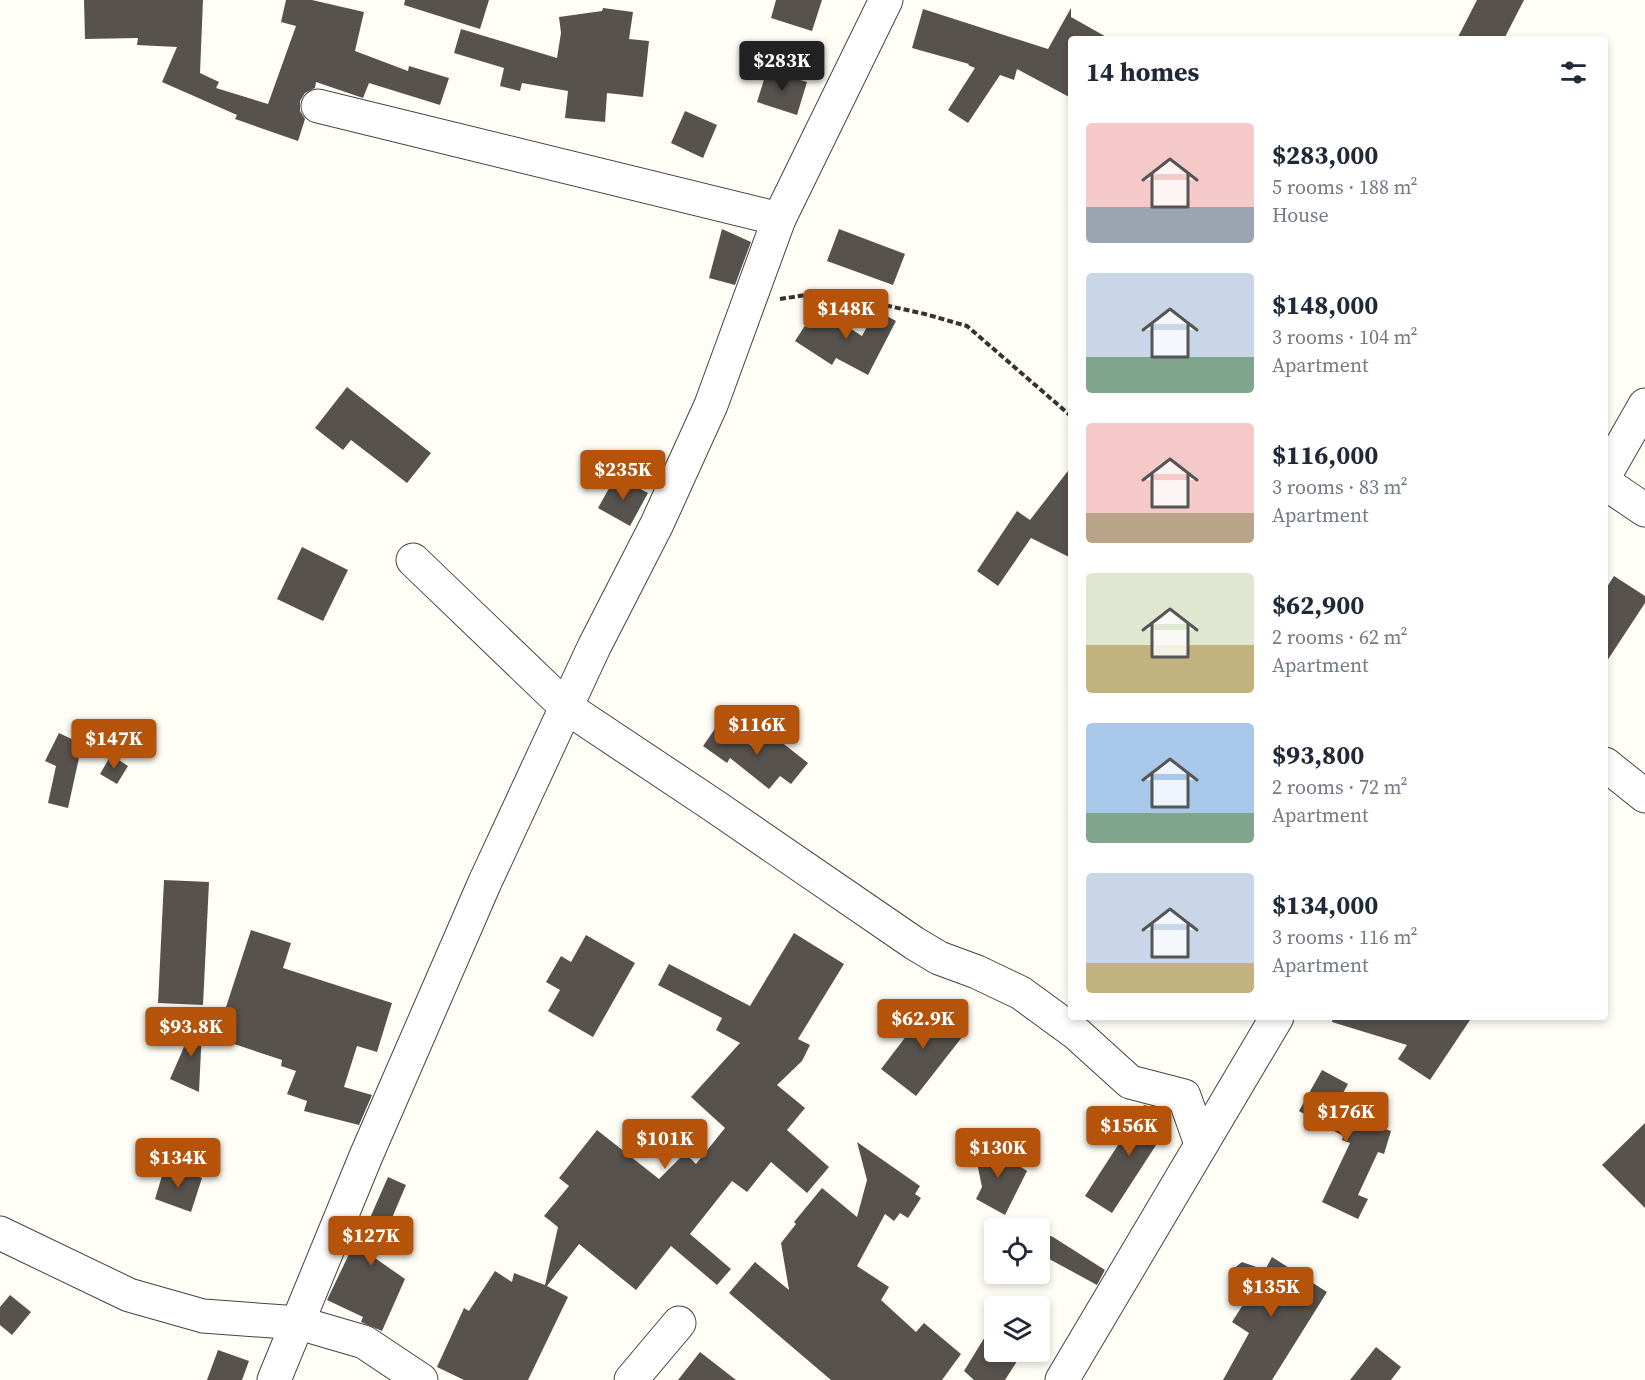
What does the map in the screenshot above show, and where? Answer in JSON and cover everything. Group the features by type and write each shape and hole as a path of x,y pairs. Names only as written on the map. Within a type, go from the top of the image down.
{"street":[{"path":"274,1380 366,1156 484,882 566,707 657,524 711,405 779,219 886,0"},
{"path":"318,106 779,219"},
{"path":"1608,470 1645,405"},
{"path":"1608,485 1645,510"},
{"path":"413,560 566,707 914,943 939,958 977,972 1021,993 1077,1034 1130,1082 1184,1096 1201,1144"},
{"path":"1608,766 1645,796"},
{"path":"1062,1380 1275,1020"},
{"path":"0,1233 129,1295 203,1316 299,1323 364,1342 421,1380"},
{"path":"631,1380 679,1323"}],"path":[{"path":"748,304 825,292 925,314 967,326 1068,413"}],"building":[{"path":"84,0 203,0 200,73 219,82 216,88 268,104 296,26 281,22 286,0 312,0 364,12 355,51 408,71 409,66 449,78 440,105 369,83 363,98 316,82 315,88 305,93 300,101 300,111 305,119 298,141 235,119 237,115 162,82 177,47 137,45 138,38 85,39"},
{"path":"405,0 489,0 480,29 404,5"},
{"path":"776,0 822,0 812,31 771,18"},
{"path":"1477,0 1524,0 1506,36 1459,36"},
{"path":"603,8 633,12 629,39 649,41 643,97 607,93 605,122 565,118 568,91 522,83 520,91 500,86 504,68 454,53 461,29 557,58 561,33 559,17 602,11"},
{"path":"1071,8 1071,17 1105,36 1068,36 1068,96 1017,69 1014,80 1000,75 968,123 948,110 975,68 969,64 912,48 923,9 1048,49"},
{"path":"767,70 807,82 797,115 757,102"},
{"path":"685,111 717,125 703,158 671,143"},
{"path":"722,229 751,242 735,285 709,278"},
{"path":"839,229 905,254 893,285 827,261"},
{"path":"817,307 862,336 876,310 896,321 868,375 836,358 832,365 795,341"},
{"path":"347,387 431,453 407,483 351,440 343,450 315,428"},
{"path":"1068,471 1068,556 1031,538 998,586 977,571 1017,511 1030,520"},
{"path":"616,476 648,493 630,526 598,508"},
{"path":"302,547 348,570 323,621 277,599"},
{"path":"1614,576 1645,596 1645,603 1608,659 1608,585"},
{"path":"719,723 753,747 766,730 808,763 791,784 780,776 769,789 730,758 727,763 703,746"},
{"path":"59,733 82,744 68,808 48,803 56,766 45,761"},
{"path":"111,755 128,766 117,784 100,774"},
{"path":"164,880 209,882 203,1005 158,1003"},
{"path":"251,930 291,943 283,968 392,1003 377,1052 357,1046 344,1087 372,1095 359,1125 304,1111 307,1101 287,1094 296,1071 281,1066 282,1060 216,1038"},
{"path":"794,933 844,964 798,1039 810,1045 802,1061 777,1085 805,1108 787,1130 829,1167 807,1193 771,1162 747,1192 732,1181 690,1234 731,1269 717,1285 671,1246 636,1290 579,1244 547,1286 568,1297 528,1380 464,1380 437,1367 464,1308 469,1311 495,1271 512,1282 514,1273 545,1285 558,1227 544,1216 569,1186 559,1178 597,1130 659,1179 685,1153 696,1164 725,1128 691,1097 740,1043 716,1030 722,1018 658,985 669,964 750,1006"},
{"path":"586,935 635,963 593,1037 548,1011 560,990 546,982 561,956 571,962"},
{"path":"930,1005 966,1032 916,1096 881,1069"},
{"path":"201,1008 203,1008 199,1092 170,1079"},
{"path":"1332,1020 1470,1020 1430,1080 1398,1059 1407,1045 1332,1022"},
{"path":"1322,1070 1348,1084 1336,1106 1358,1113 1356,1119 1391,1131 1384,1154 1378,1152 1358,1195 1368,1199 1358,1219 1322,1202 1350,1143 1342,1140 1343,1136 1299,1111"},
{"path":"1144,1105 1170,1112 1171,1122 1112,1213 1085,1196"},
{"path":"1645,1123 1645,1208 1602,1165"},
{"path":"857,1142 920,1186 915,1194 921,1198 908,1218 900,1213 894,1221 885,1214 857,1266 889,1287 881,1300 916,1332 924,1323 961,1354 942,1380 831,1380 729,1293 755,1262 789,1290 781,1243 796,1224 794,1222 822,1188 857,1217 867,1180"},
{"path":"985,1143 1027,1171 1005,1215 976,1199 982,1187 976,1158"},
{"path":"165,1166 202,1178 191,1212 155,1199"},
{"path":"388,1177 406,1185 375,1258 405,1279 382,1331 361,1322 363,1317 327,1300 351,1250 355,1252"},
{"path":"1050,1236 1105,1270 1097,1285 1050,1259"},
{"path":"1272,1257 1327,1292 1272,1380 1223,1380 1249,1333 1232,1322 1251,1292 1236,1283 1231,1274 1233,1269 1242,1262 1265,1270"},
{"path":"10,1295 31,1312 12,1335 0,1325 0,1307"},
{"path":"984,1338 984,1362 1017,1362 1005,1380 974,1380 964,1371"},
{"path":"1376,1347 1401,1367 1391,1380 1350,1380"},
{"path":"218,1350 249,1361 242,1380 207,1380"},
{"path":"700,1352 736,1380 678,1380"}]}
